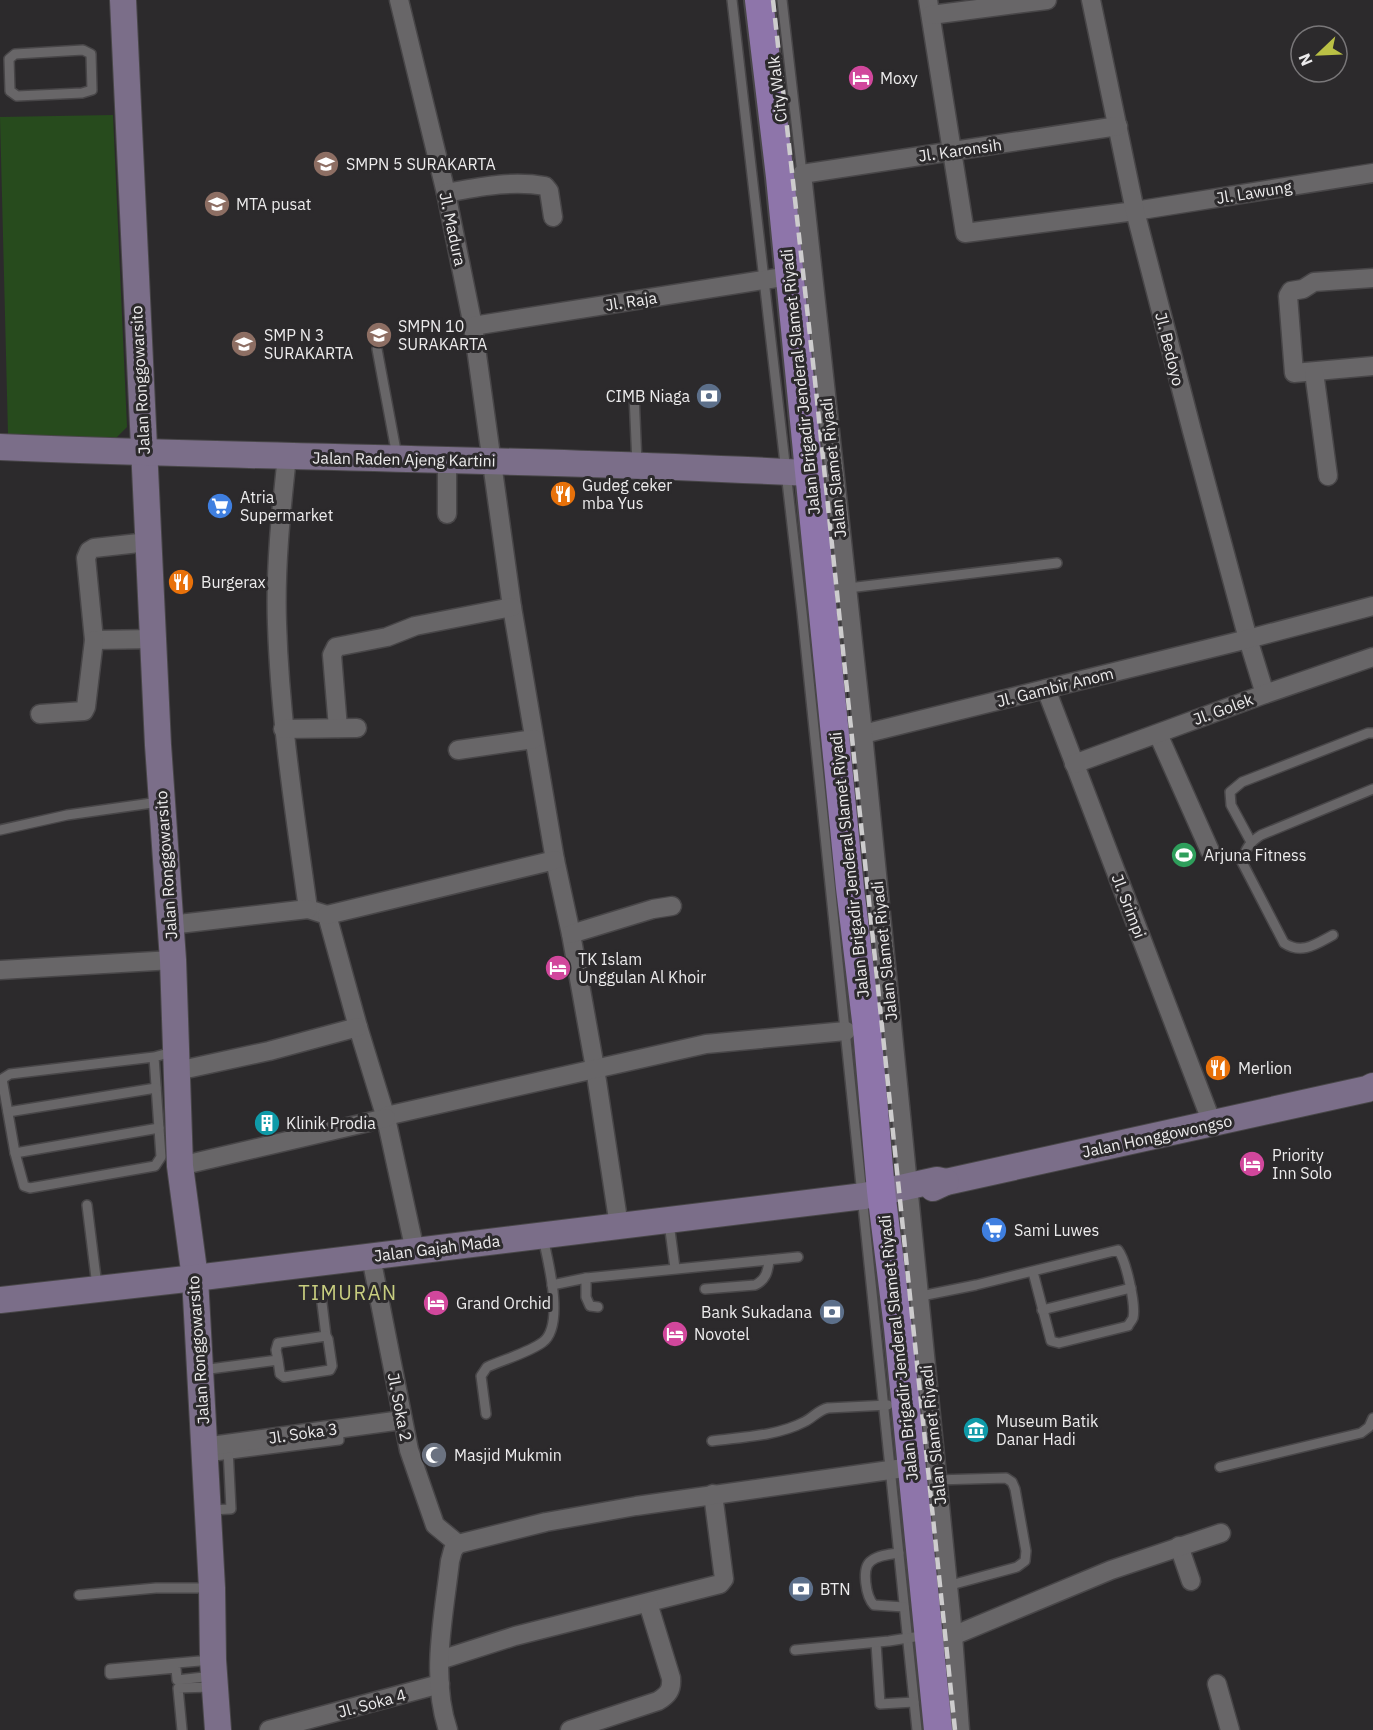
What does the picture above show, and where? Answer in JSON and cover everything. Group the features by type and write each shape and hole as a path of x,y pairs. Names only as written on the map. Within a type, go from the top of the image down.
{"main road":[{"name":"Jalan Ronggowarsito","path":"123,0 143,453 173,960 169,1060 195,1278 200,1370 216,1450 208,1511 218,1730"},
{"name":"Jalan Brigadir Jenderal Slamet Riyadi","path":"759,0 789,175 776,278 810,381 797,473 833,590 847,738 856,1030 888,1192 905,1294 895,1405 915,1475 934,1640 938,1730"},
{"name":"Jalan Raden Ajeng Kartini","path":"0,447 143,453 491,461 797,473"},
{"name":"Jalan Honggowongso","path":"888,1192 937,1180 946,1182 1371,1088"},
{"name":"Jalan Gajah Mada","path":"0,1300 371,1257 888,1192"}],"street":[{"name":"Jl. Madura","path":"399,0 446,193 473,326 512,607 555,860 595,1068 619,1226"},
{"path":"952,151 929,7 1047,0"},
{"name":"Jl. Bedoyo","path":"1091,0 1135,211 1176,374 1265,694"},
{"name":"Jl. Karonsih","path":"789,175 1118,126"},
{"name":"Jl. Lawung","path":"952,151 965,233 1135,211 1373,173"},
{"name":"Jalan Slamet Riyadi","path":"789,175 833,590"},
{"path":"446,193 499,184 528,183 545,186 549,189 553,217"},
{"name":"Jl. Raja","path":"473,326 776,278"},
{"path":"1373,278 1314,282 1304,289 1289,294 1294,371 1296,373 1373,366"},
{"path":"1314,372 1328,476"},
{"path":"287,456 278,540 279,686 308,909"},
{"path":"447,460 447,514"},
{"path":"40,714 84,711 86,707 94,640 86,558 89,551 94,548 148,542"},
{"name":"Jl. Gambir Anom","path":"847,738 1373,606"},
{"path":"338,728 332,655 336,647 387,637 415,626 512,607"},
{"path":"94,640 153,639"},
{"name":"Jl. Golek","path":"1074,764 1373,657"},
{"name":"Jl. Srimpi","path":"1047,689 1212,1123"},
{"path":"283,729 357,728"},
{"path":"1158,734 1210,851"},
{"name":"Jalan Slamet Riyadi","path":"847,738 888,1192"},
{"path":"458,750 534,739"},
{"path":"170,925 308,909 327,915 555,860"},
{"path":"571,934 653,909 672,906"},
{"path":"327,915 358,1028 386,1117 415,1251"},
{"path":"0,970 173,960"},
{"path":"169,1060 269,1051 358,1028"},
{"path":"180,1166 706,1044 856,1030"},
{"name":"Jl. Soka 2","path":"371,1257 409,1450 432,1518 438,1529 458,1544"},
{"name":"Jalan Slamet Riyadi","path":"905,1294 915,1475"},
{"name":"Jl. Soka 3","path":"216,1450 402,1420"},
{"path":"448,1730 441,1704 440,1660 450,1561 453,1550 458,1544 569,1518 713,1494 798,1484 915,1475"},
{"path":"440,1660 515,1636 718,1585 722,1581 713,1494"},
{"path":"960,1730 934,1640 1111,1570 1221,1533"},
{"path":"1179,1546 1191,1581"},
{"path":"570,1730 658,1701 668,1694 671,1678 648,1604"},
{"name":"Jl. Soka 4","path":"268,1730 440,1684"},
{"path":"1217,1684 1230,1730"}],"lane":[{"path":"732,0 776,278 797,473 802,612 856,1030"},
{"path":"767,0 789,175"},
{"name":"City Walk","path":"782,0 789,175"},
{"path":"83,50 91,54 92,90 82,93 17,96 10,91 5,76 9,59 15,54 83,50"},
{"path":"377,349 397,459"},
{"path":"634,394 637,466"},
{"path":"841,693 833,590 1058,563"},
{"path":"1251,842 1232,805 1230,792 1242,782 1373,733"},
{"path":"1333,935 1307,949 1292,949 1284,943 1242,862 1245,851 1251,842 1261,835 1373,789"},
{"path":"0,830 67,815 162,802"},
{"path":"866,937 886,1135"},
{"path":"169,1060 156,1088 161,1157 155,1166 30,1188 24,1186 15,1153 2,1079 9,1074 169,1060"},
{"path":"8,1112 156,1088"},
{"path":"15,1153 159,1128"},
{"path":"712,1441 783,1429 805,1422 821,1410 828,1408 895,1405 888,1192"},
{"path":"87,1204 97,1289"},
{"path":"669,1220 675,1268"},
{"path":"486,1414 481,1376 483,1371 487,1367 544,1341 553,1325 552,1285 543,1235"},
{"path":"905,1294 1033,1272 1118,1250 1123,1256 1131,1288 1133,1318 1128,1326 1059,1343 1051,1341 1033,1272"},
{"path":"552,1285 586,1278 798,1257"},
{"path":"705,1289 755,1285 762,1282 768,1272 769,1260"},
{"path":"586,1278 588,1302 590,1306 598,1307"},
{"path":"1042,1310 1131,1288"},
{"path":"321,1295 332,1366 330,1370 284,1377 280,1374 276,1350 278,1343 326,1336"},
{"path":"200,1370 278,1360"},
{"path":"1220,1467 1361,1433 1369,1427 1373,1418"},
{"path":"899,1552 878,1557 868,1563 867,1593 874,1605 927,1588 1017,1567 1024,1561 1026,1551 1015,1489 1010,1480 915,1475 899,1552 927,1588"},
{"path":"79,1595 156,1588 212,1588"},
{"path":"795,1650 876,1642 934,1640 914,1702 917,1730"},
{"path":"876,1642 880,1704 914,1702"},
{"path":"214,1674 110,1669 110,1674 176,1668 177,1680 214,1674"},
{"path":"182,1730 178,1688 214,1674"}],"green space":[{"path":"113,115 127,427 116,438 8,434 0,117"}],"railway":[{"path":"773,0 815,381 955,1730"}],"place":[{"name":"Moxy","path":"861,78"},
{"name":"SMPN 5 SURAKARTA","path":"326,164"},
{"name":"MTA pusat","path":"217,204"},
{"name":"SMPN 10 SURAKARTA","path":"379,335"},
{"name":"SMP N 3 SURAKARTA","path":"244,344"},
{"name":"CIMB Niaga","path":"709,396"},
{"name":"Gudeg ceker mba Yus","path":"563,494"},
{"name":"Atria Supermarket","path":"220,506"},
{"name":"Burgerax","path":"181,582"},
{"name":"Arjuna Fitness","path":"1184,855"},
{"name":"TK Islam Unggulan Al Khoir","path":"558,968"},
{"name":"Merlion","path":"1218,1068"},
{"name":"Klinik Prodia","path":"267,1123"},
{"name":"Priority Inn Solo","path":"1252,1164"},
{"name":"Sami Luwes","path":"994,1230"},
{"name":"Grand Orchid","path":"436,1303"},
{"name":"Bank Sukadana","path":"832,1312"},
{"name":"Novotel","path":"675,1334"},
{"name":"Museum Batik Danar Hadi","path":"976,1430"},
{"name":"Masjid Mukmin","path":"434,1455"},
{"name":"BTN","path":"801,1589"}],"district":[{"name":"TIMURAN","path":"348,1293"}]}
